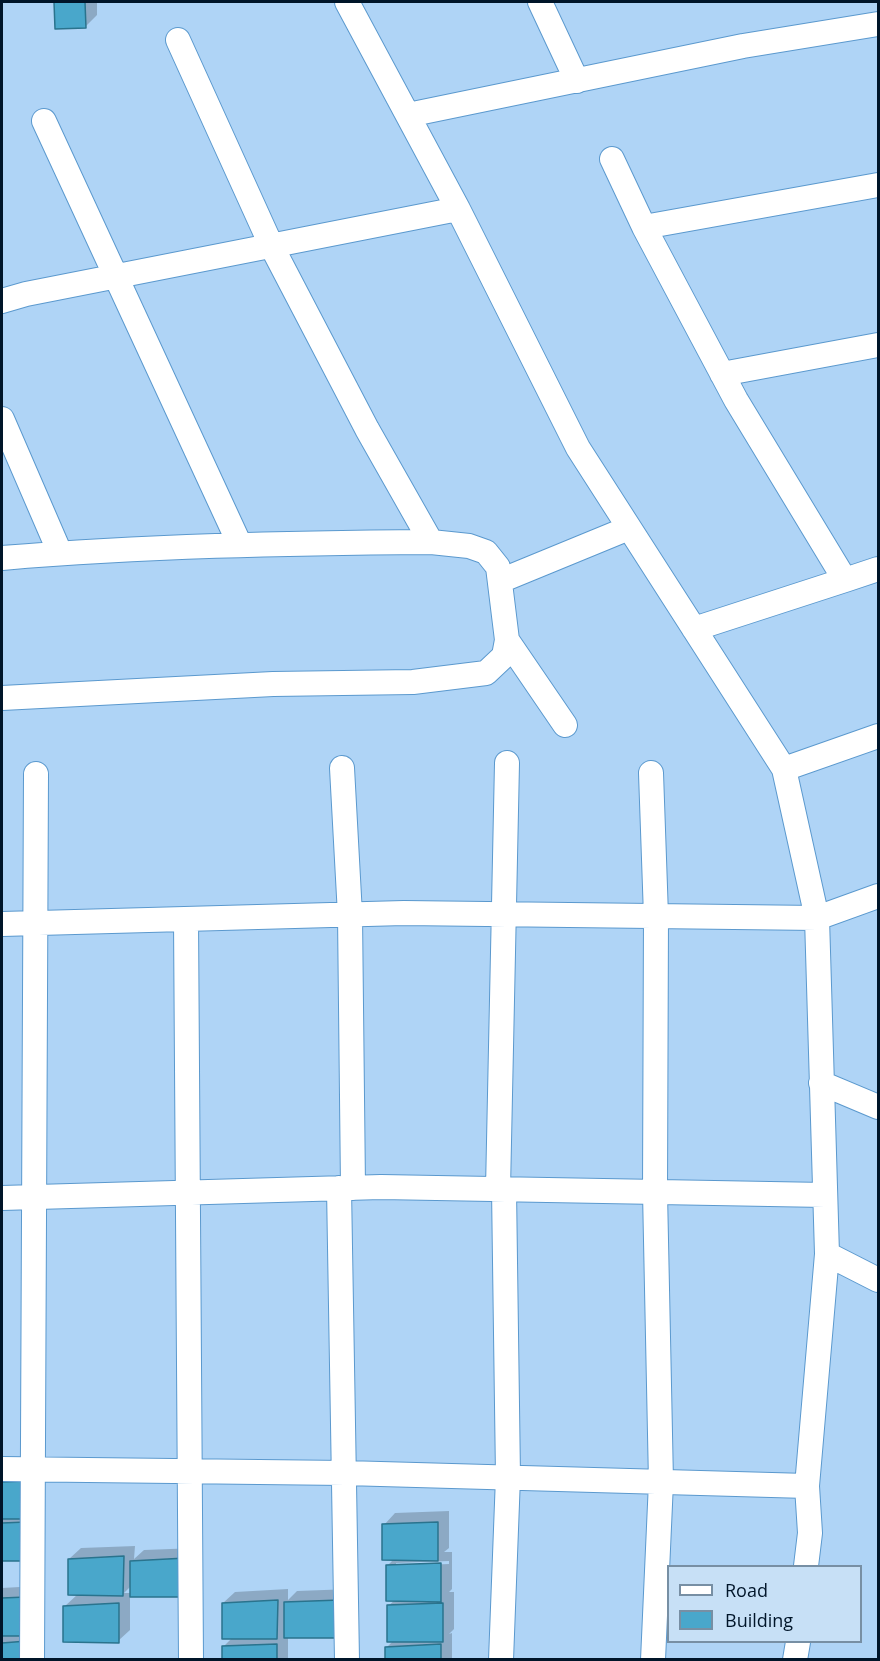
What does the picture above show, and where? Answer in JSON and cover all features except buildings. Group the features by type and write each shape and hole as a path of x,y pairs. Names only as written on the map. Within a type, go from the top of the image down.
{"street":[{"path":"347,2 458,209 578,448 784,769 817,918 825,1196 826,1254 807,1486 810,1533 806,1565"},
{"path":"540,2 577,81"},
{"path":"408,115 743,46 879,24"},
{"path":"178,40 271,245 367,429 431,542"},
{"path":"44,121 240,545"},
{"path":"612,159 644,227 722,374 845,580"},
{"path":"644,227 879,185"},
{"path":"2,301 26,294 458,209"},
{"path":"722,374 879,345"},
{"path":"2,419 60,554"},
{"path":"500,581 629,528"},
{"path":"2,558 286,543 431,542 469,546 486,552 498,567 507,640 504,656 486,673 413,682 273,684 2,698"},
{"path":"694,629 879,569"},
{"path":"507,640 566,725"},
{"path":"784,769 879,736"},
{"path":"501,1659 508,1477 501,1189 503,914 507,763"},
{"path":"342,768 350,915 346,1188 347,1659"},
{"path":"651,773 656,916 655,1192 662,1482 652,1659"},
{"path":"32,1659 31,1470 35,1197 36,774"},
{"path":"2,924 404,913 817,918 879,896"},
{"path":"186,919 191,1659"},
{"path":"821,1083 879,1107"},
{"path":"2,1198 346,1188 825,1196"},
{"path":"826,1254 879,1280"},
{"path":"2,1469 345,1473 807,1486"},
{"path":"795,1659 798,1643"}]}
